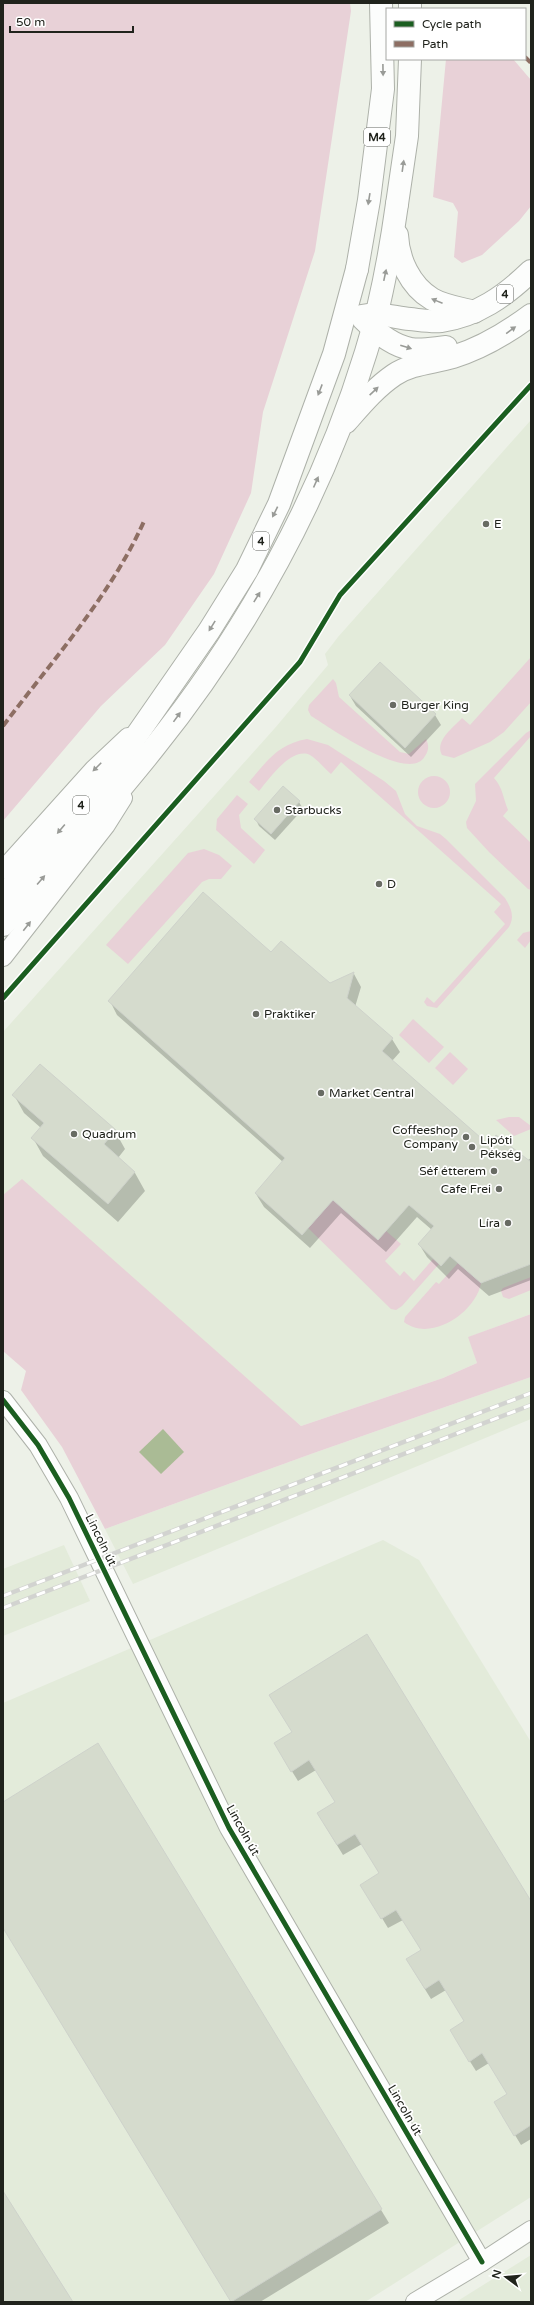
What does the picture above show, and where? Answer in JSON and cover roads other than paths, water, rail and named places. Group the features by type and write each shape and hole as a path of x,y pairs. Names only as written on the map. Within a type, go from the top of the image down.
{"main road":[{"name":"M4","path":"357,269 369,200 383,89 382,3"},
{"name":"M4","path":"397,204 407,136 410,60"},
{"path":"397,204 398,240 402,263 416,286 432,299 475,312"},
{"path":"339,430 390,252 397,204"},
{"path":"357,269 370,319 393,343 411,349 488,342"},
{"path":"334,354 357,269"},
{"name":"4","path":"3,897 116,765 155,711 209,631 247,570 279,504 334,354 347,330 370,319 398,318 440,321 475,312 492,304 531,272"},
{"name":"4","path":"5,922 154,749 216,663 271,575 303,512 339,430 373,390 395,374 418,364 453,357 503,336 531,315"}],"street":[{"path":"3,870 94,769 155,711"},
{"path":"3,957 106,825 154,749"},
{"name":"Lincoln út","path":"3,1400 38,1445 69,1498 229,1828 482,2262"},
{"path":"415,2302 482,2262 531,2230"}],"railway":[{"path":"3,1596 531,1393"},
{"path":"3,1608 531,1405"}],"place":[{"name":"E","path":"486,524"},
{"name":"Burger King","path":"393,705"},
{"name":"Starbucks","path":"277,810"},
{"name":"D","path":"379,884"},
{"name":"Praktiker","path":"256,1014"},
{"name":"Market Central","path":"321,1093"},
{"name":"Quadrum","path":"74,1134"},
{"name":"Coffeeshop Company","path":"466,1137"},
{"name":"Lipóti Pékség","path":"472,1147"},
{"name":"Séf étterem","path":"494,1171"},
{"name":"Cafe Frei","path":"499,1189"},
{"name":"Líra","path":"508,1223"}]}
